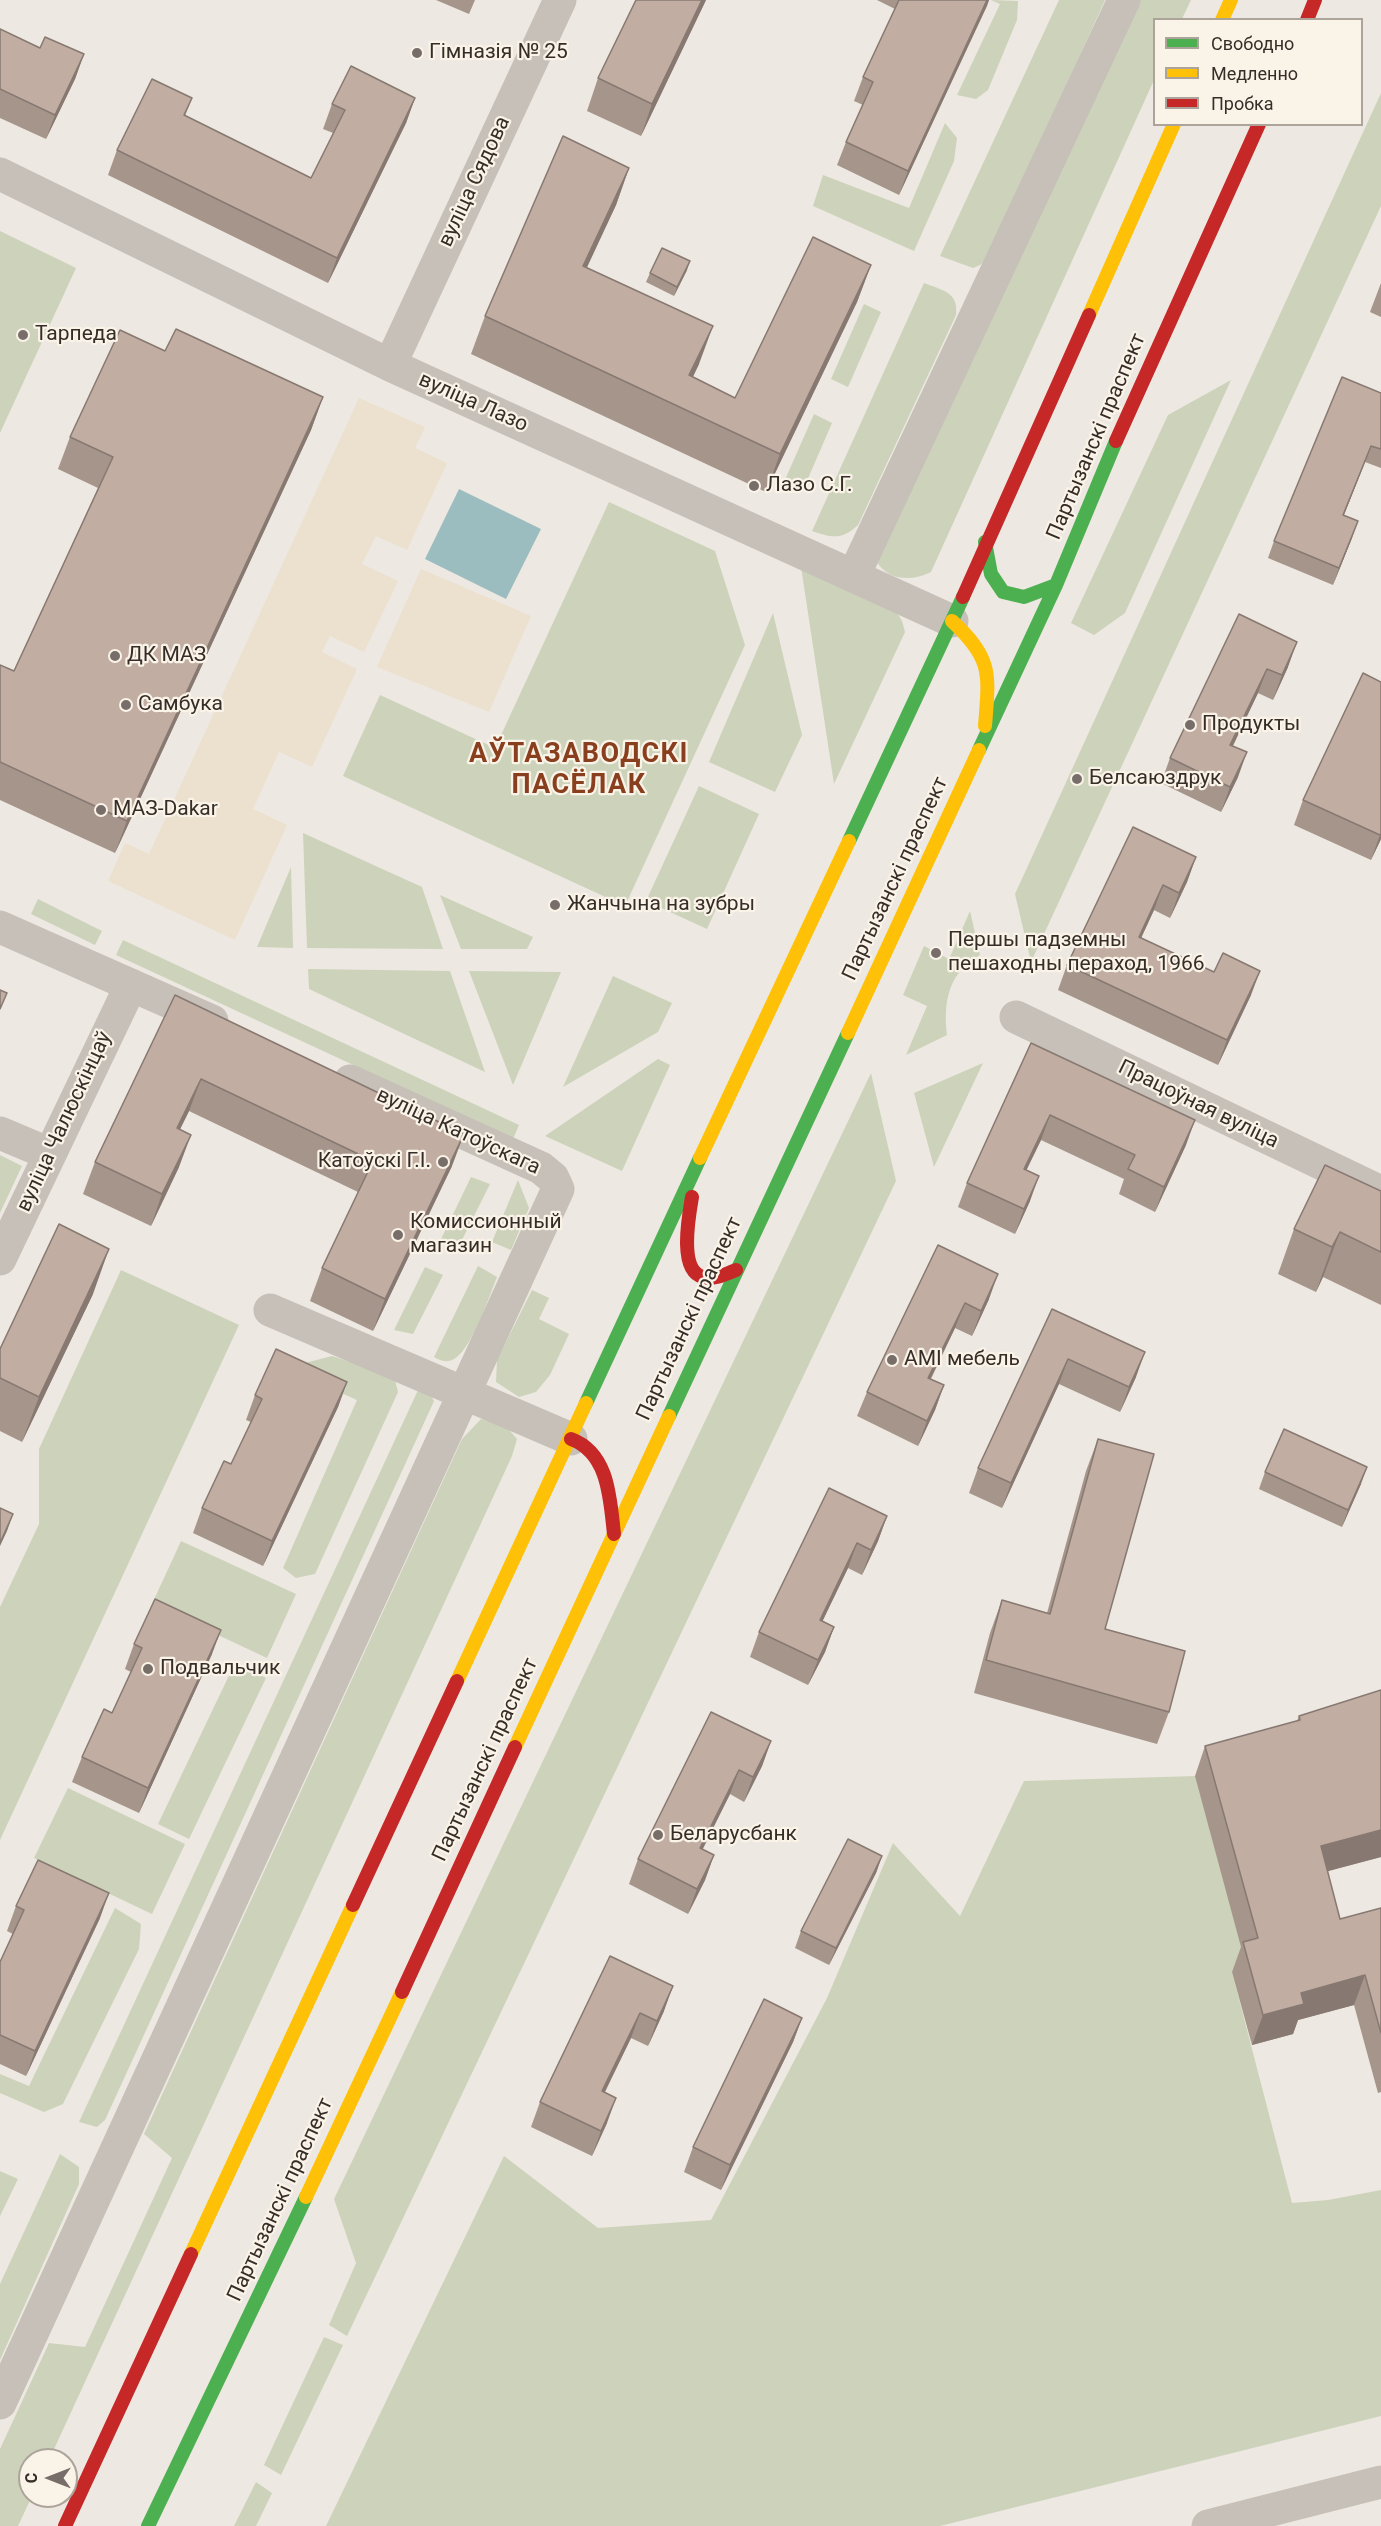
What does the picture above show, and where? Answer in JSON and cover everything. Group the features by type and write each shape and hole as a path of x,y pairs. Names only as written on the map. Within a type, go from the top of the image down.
{"main road":[{"path":"1223,18 1231,0"},
{"path":"1307,18 1315,0"},
{"path":"65,2526 698,1162 952,621 985,542 1173,126"},
{"name":"Партызанскі праспект","path":"148,2526 303,2204 985,739 1056,585 1124,423 1258,126"},
{"path":"985,542 991,573 1003,592 1024,597 1056,585"},
{"path":"952,621 985,663 987,688 985,739"},
{"path":"698,1162 686,1239 687,1256 695,1273 708,1280 722,1277 736,1270"},
{"path":"570,1439 588,1447 597,1461 608,1489 614,1534"}],"street":[{"name":"вуліца Сядова","path":"390,365 560,0"},
{"path":"854,575 1124,0"},
{"name":"вуліца Лазо","path":"0,174 390,365 952,621"},
{"path":"0,927 240,1033"},
{"name":"вуліца Чалюскінцаў","path":"0,1259 131,985"},
{"name":"Працоўная вуліца","path":"1016,1017 1381,1192"},
{"name":"вуліца Катоўскага","path":"326,1070 542,1168 553,1178 558,1189 464,1393"},
{"path":"0,1132 50,1154"},
{"path":"270,1310 570,1439"},
{"path":"0,2403 464,1393"},
{"path":"1208,2526 1381,2482"}],"green space":[{"path":"991,0 1018,1 1017,20 988,90 976,99 957,95 1000,4"},
{"path":"1059,0 1105,0 988,258 973,268 940,256"},
{"path":"1136,0 1191,0 1182,18 1153,18 1153,82 931,572 917,577 902,578 888,573 876,561"},
{"path":"1381,93 1381,206 1031,962 1015,894"},
{"path":"945,123 957,138 954,161 914,251 813,206 823,175 909,208"},
{"name":"Тарпеда","path":"0,231 76,268 0,433"},
{"path":"924,283 943,290 952,297 955,301 956,315 858,525 847,533 836,536 812,531"},
{"path":"864,304 881,312 848,387 831,379"},
{"path":"1231,380 1125,613 1094,635 1071,623 1168,415"},
{"path":"814,414 832,423 803,490 784,482"},
{"path":"609,502 715,551 745,645 625,906 343,776 380,695 495,748"},
{"path":"801,567 895,609 905,632 834,784"},
{"path":"773,613 802,735 775,792 709,762"},
{"path":"699,786 759,814 707,929 646,901"},
{"path":"303,833 422,887 443,949 307,948"},
{"path":"291,867 293,948 257,947"},
{"path":"440,895 533,937 527,949 461,949"},
{"path":"38,899 102,931 95,945 31,914"},
{"path":"970,911 980,955 961,970 950,989 946,1011 947,1035 906,1055 927,1006 903,995 924,946 949,959"},
{"path":"123,940 519,1125 513,1139 116,955"},
{"path":"308,969 450,971 485,1072 309,989"},
{"path":"469,971 561,972 513,1085"},
{"path":"613,976 672,1003 658,1032 563,1087"},
{"path":"658,1059 670,1065 622,1171 545,1136"},
{"path":"983,1063 934,1167 914,1093"},
{"path":"871,1073 896,1181 347,2336 329,2325 356,2263 334,2199"},
{"path":"0,1155 22,1166 0,1213"},
{"path":"471,1177 490,1184 458,1248 441,1239"},
{"path":"518,1180 529,1208 511,1250 492,1242"},
{"path":"478,1266 497,1277 471,1339 456,1358 444,1361 434,1357"},
{"path":"425,1267 443,1275 413,1334 394,1330"},
{"path":"121,1270 239,1325 0,1840 0,1607 39,1524 39,1449"},
{"path":"532,1290 549,1298 539,1319 569,1334 550,1375 536,1392 519,1397 496,1382 497,1360"},
{"path":"332,1356 394,1376 398,1392 315,1574 296,1578 283,1568 357,1400 286,1368"},
{"path":"419,1388 429,1392 434,1401 105,2120 97,2127 79,2122"},
{"path":"481,1419 504,1424 517,1439 512,1456 55,2448 18,2448 18,2508 26,2508 18,2526 0,2526 0,2449 49,2343 85,2347 172,2158 144,2134 462,1439"},
{"path":"181,1541 296,1594 267,1658 152,1604"},
{"path":"235,1663 266,1678 189,1839 158,1824"},
{"path":"1197,1776 1247,1967 1232,1972 1292,2203 1328,2200 1381,2190 1381,2416 940,2526 326,2526 504,2156 598,2228 711,2220 827,1998 893,1843 960,1916 1024,1781"},
{"path":"68,1788 185,1844 152,1914 34,1858"},
{"path":"115,1908 141,1924 139,1949 63,2104 44,2112 0,2093 0,2074 29,2086"},
{"path":"60,2154 79,2167 79,2184 0,2360 0,2284"},
{"path":"0,2171 18,2179 0,2216"},
{"path":"324,2337 343,2345 281,2475 264,2465"},
{"path":"256,2482 272,2493 256,2526 234,2526"}],"shaded area":[{"path":"359,398 425,427 415,448 447,463 407,550 376,536 362,564 398,581 364,652 330,636 322,652 357,669 312,767 279,752 253,809 287,825 235,940 108,881 125,843 149,854"},
{"path":"421,569 531,616 489,712 377,667"}],"water":[{"path":"459,489 541,529 506,599 425,559"}],"building":[{"path":"636,0 702,0 652,104 598,78"},
{"path":"899,0 987,0 908,171 846,142 873,82 863,77"},
{"path":"0,29 40,48 45,37 84,54 55,115 0,89"},
{"path":"351,66 415,98 337,258 117,150 152,79 192,98 184,115 311,178 345,110 332,104"},
{"path":"563,136 629,168 583,266 713,326 689,375 735,398 813,237 871,265 780,454 485,316"},
{"path":"662,248 690,261 677,287 650,273"},
{"name":"ДК МАЗ","path":"176,329 323,397 127,821 0,762 0,665 14,671 113,457 70,437 120,330 165,351"},
{"path":"1342,377 1381,393 1381,449 1371,446 1343,515 1358,521 1339,568 1274,541"},
{"path":"1239,614 1297,642 1282,675 1267,669 1230,745 1247,752 1230,787 1170,758"},
{"path":"1363,673 1381,682 1380,835 1303,800"},
{"path":"1133,827 1196,857 1179,893 1163,885 1139,937 1214,972 1223,953 1260,971 1227,1040 1067,965"},
{"path":"0,990 7,993 0,1009"},
{"path":"175,995 464,1134 385,1299 322,1268 373,1161 201,1079 177,1128 191,1135 162,1194 95,1162"},
{"path":"1031,1043 1195,1120 1164,1187 1128,1169 1135,1155 1050,1115 1024,1169 1039,1176 1024,1209 967,1183"},
{"path":"1325,1165 1381,1191 1381,1252 1340,1232 1332,1247 1294,1229"},
{"path":"59,1224 109,1249 39,1397 0,1378 0,1349"},
{"path":"938,1245 998,1274 981,1311 965,1303 928,1378 944,1385 927,1421 867,1392"},
{"path":"1052,1309 1145,1352 1129,1387 1068,1359 1011,1483 978,1468"},
{"path":"276,1349 347,1382 272,1541 202,1508 224,1461 231,1464 262,1399 255,1395"},
{"path":"1284,1429 1367,1467 1348,1510 1265,1472"},
{"path":"1098,1439 1154,1454 1105,1629 1185,1651 1169,1712 986,1660 1002,1600 1050,1614"},
{"path":"829,1488 887,1516 871,1550 857,1543 820,1620 834,1627 818,1660 759,1632"},
{"path":"0,1508 13,1514 0,1543"},
{"path":"155,1599 221,1630 148,1788 82,1757 104,1709 112,1713 142,1648 134,1644"},
{"path":"1381,1690 1381,1830 1321,1846 1340,1919 1381,1908 1381,2033 1365,1975 1301,1993 1304,2004 1263,2015 1243,1942 1258,1938 1205,1746 1300,1720 1299,1716"},
{"path":"711,1712 771,1741 753,1777 739,1770 700,1848 714,1855 697,1889 638,1859"},
{"path":"848,1839 882,1856 836,1948 801,1931"},
{"path":"38,1860 109,1893 35,2051 0,2035 0,1962 24,1910 16,1906"},
{"path":"610,1956 673,1986 657,2021 640,2013 602,2091 616,2098 601,2131 540,2102"},
{"path":"764,1999 802,2018 730,2165 693,2147"}],"traffic: fast":[{"path":"979,750 1056,585 1116,441"},
{"path":"985,542 991,574 1003,592 1024,597 1056,585"},
{"path":"849,841 963,597"},
{"path":"669,1416 848,1033"},
{"path":"586,1403 700,1158"},
{"path":"148,2526 306,2197"}],"traffic: slow":[{"path":"1223,18 1231,0"},
{"path":"1089,315 1173,126"},
{"path":"952,621 982,657 987,680 985,726"},
{"path":"848,1033 979,750"},
{"path":"700,1158 849,841"},
{"path":"457,1681 586,1403"},
{"path":"515,1747 669,1416"},
{"path":"191,2254 353,1905"},
{"path":"306,2197 402,1992"}],"traffic: jam":[{"path":"1308,18 1315,0"},
{"path":"1116,441 1258,126"},
{"path":"963,597 1089,315"},
{"path":"692,1197 687,1242 690,1264 695,1273 712,1278 736,1270"},
{"path":"571,1439 584,1446 600,1466 609,1492 614,1534"},
{"path":"353,1905 457,1681"},
{"path":"402,1992 515,1747"},
{"path":"65,2526 191,2254"}],"place":[{"name":"Гімназія № 25","path":"417,53"},
{"name":"Тарпеда","path":"23,335"},
{"name":"Лазо С.Г.","path":"754,486"},
{"name":"ДК МАЗ","path":"115,656"},
{"name":"Самбука","path":"126,705"},
{"name":"Продукты","path":"1190,725"},
{"name":"Белсаюздрук","path":"1077,779"},
{"name":"МАЗ-Dakar","path":"101,810"},
{"name":"Жанчына на зубры","path":"555,905"},
{"name":"Першы падземны пешаходны пераход, 1966","path":"936,953"},
{"name":"Катоўскі Г.І.","path":"443,1162"},
{"name":"Комиссионный магазин","path":"398,1235"},
{"name":"AMI мебель","path":"892,1360"},
{"name":"Подвальчик","path":"148,1669"},
{"name":"Беларусбанк","path":"658,1835"}],"district":[{"name":"АЎТАЗАВОДСКІ ПАСЁЛАК","path":"579,770"}]}
